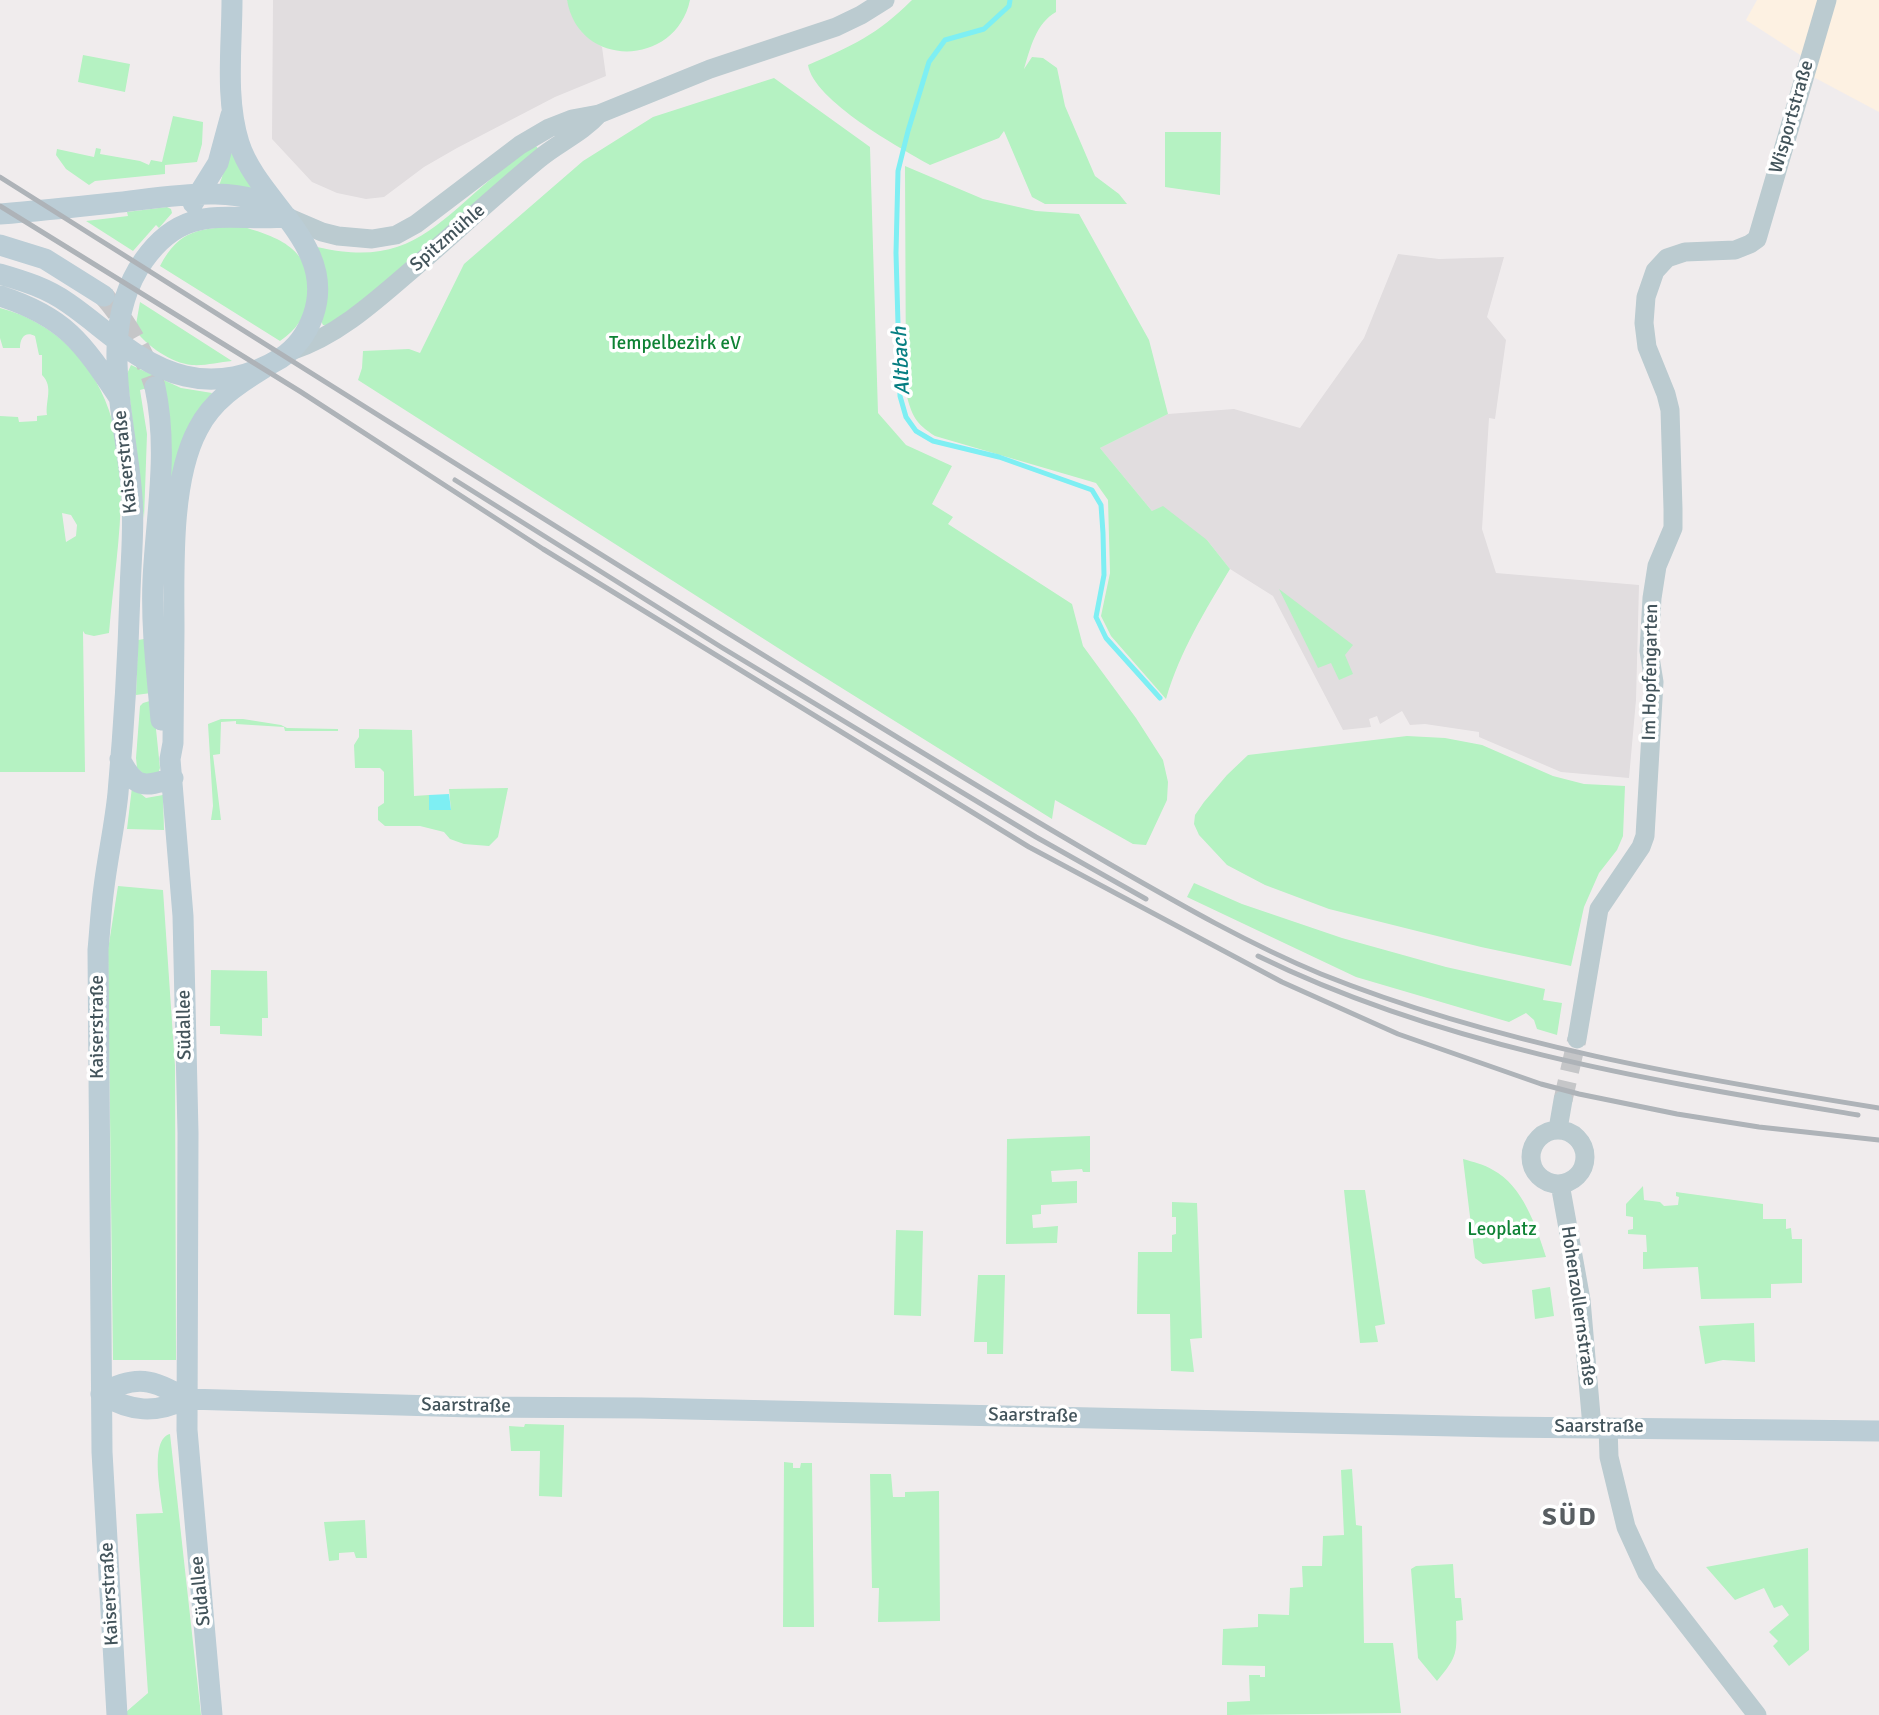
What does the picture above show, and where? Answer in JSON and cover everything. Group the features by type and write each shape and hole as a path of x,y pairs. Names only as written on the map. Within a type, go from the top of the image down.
{"main road":[{"path":"117,342 114,301 154,248 172,231 200,195 218,163 231,113 232,0"},
{"path":"166,700 174,561 184,464 206,416 229,391 291,351 311,321 319,285 316,268 288,217 252,171 239,143 231,113"},
{"path":"0,214 200,195 230,195 276,208 288,217"},
{"path":"172,231 214,216 265,219 288,217"},
{"path":"0,245 45,259 114,301"},
{"path":"0,274 43,288 66,301 117,342 164,369 200,379 234,377 264,368"},
{"path":"0,296 50,318 75,336 119,398"},
{"name":"Kaiserstraße","path":"117,342 119,398 132,501 129,617 118,793 104,886 99,950 102,1452 117,1715"},
{"path":"155,387 162,433 161,500 153,583 166,700"},
{"path":"123,709 151,697 166,700"},
{"name":"Südallee","path":"166,700 164,747 172,769 183,916 188,1133 188,1457 212,1715"},
{"path":"120,760 130,778 145,785 172,769"},
{"path":"101,1394 122,1383 146,1380 164,1386 186,1399"},
{"name":"Saarstraße","path":"186,1399 471,1407 1879,1431"}],"street":[{"name":"Spitzmühle","path":"288,217 338,236 372,239 396,235 416,225 533,136 572,119 598,114 710,69 836,27 884,0"},
{"name":"Wisportstraße","path":"1663,262 1675,254 1743,248 1754,242 1827,0"},
{"name":"Spitzmühle","path":"291,351 320,341 348,321 398,282 541,158 591,123 598,114"},
{"name":"Im Hopfengarten","path":"1577,1039 1600,909 1641,847 1645,836 1654,682 1649,650 1651,598 1657,566 1673,528 1669,402 1652,364 1645,340 1648,284 1663,262"},
{"path":"1558,1129 1563,1100"},
{"path":"1558,1129 1566,1130 1578,1138 1586,1152 1586,1161 1577,1177 1560,1184 1542,1179 1535,1172 1531,1155 1537,1139 1550,1130 1558,1129"},
{"name":"Hohenzollernstraße","path":"1560,1184 1600,1427 1626,1527 1647,1573 1757,1715"}],"shaded area":[{"path":"273,0 567,0 581,31 602,47 606,76 555,97 457,148 424,167 384,197 366,199 337,193 312,182 272,139"},
{"path":"1757,0 1879,0 1879,112 1804,72 1808,60 1746,20"},
{"path":"1398,254 1439,259 1504,257 1487,317 1506,340 1495,419 1489,418 1482,529 1496,573 1639,585 1636,700 1629,778 1561,772 1479,737 1479,732 1425,724 1410,725 1402,711 1380,724 1377,716 1369,719 1371,727 1343,730 1273,596 1230,569 1207,540 1152,511 1100,448 1168,414 1234,409 1300,428 1364,338"}],"green space":[{"path":"567,0 690,0 681,22 667,38 648,48 628,51 608,48 589,39 575,23"},
{"path":"912,0 1056,0 1056,12 1039,30 1024,69 1032,57 1043,58 1057,68 1065,106 1095,176 1119,194 1127,204 1045,204 1032,197 1004,131 999,138 930,165 860,122 825,93 814,79 808,65 863,38"},
{"path":"83,55 130,64 125,92 78,82"},
{"name":"Tempelbezirk eV","path":"774,78 870,147 878,413 906,445 952,466 932,504 953,517 948,524 1072,604 1083,646 1163,760 1168,782 1167,800 1146,845 1133,844 1055,800 1052,819 358,380 363,351 409,349 420,353 464,264 583,161 653,117"},
{"path":"173,116 203,122 202,144 197,162 165,165 165,174 95,181 89,185 66,169 56,155 57,149 94,157 96,148 101,149 100,154 149,165 151,160 162,162"},
{"path":"1165,132 1221,132 1220,195 1165,187"},
{"path":"536,146 539,150 391,279 328,326 323,325 321,321 327,284 317,247 347,252 373,252 395,248 415,240 451,214 513,160"},
{"path":"230,153 233,154 260,190 219,186"},
{"path":"905,166 983,199 1036,211 1079,214 1149,340 1168,414 1100,448 1152,511 1163,506 1207,540 1230,569 1186,648 1166,699 1111,636 1101,616 1110,573 1108,500 1096,483 935,436 919,423 913,413 906,393"},
{"path":"167,207 172,213 159,228 156,225 133,251 86,221 128,216 127,212"},
{"path":"240,226 268,235 290,247 305,267 308,296 305,310 291,332 280,341 160,266 175,244 192,233"},
{"path":"140,302 232,361 192,365 160,353 135,330"},
{"path":"0,308 39,324 56,335 71,349 96,381 113,424 121,485 121,507 109,633 94,636 83,631 85,772 0,772 0,416 18,417 19,422 37,421 37,416 47,415 48,384 42,375 42,355 39,355 35,336 24,336 20,348 3,348 0,338","holes":["62,513 71,515 77,525 76,536 66,542"]},
{"path":"131,365 181,388 212,393 185,434 173,476 168,510 161,384 140,390 147,434 144,519 127,374"},
{"path":"1279,589 1353,645 1345,655 1353,674 1339,680 1331,663 1318,668"},
{"path":"144,639 151,693 136,695 138,640"},
{"path":"153,700 160,768 158,774 146,776 137,768 136,758 140,706"},
{"path":"221,719 243,719 281,725 287,728 338,731 285,731 284,727 236,724 236,721 221,722 220,754 213,755 221,820 211,820 213,806 208,724"},
{"path":"359,729 412,730 414,796 429,795 430,810 451,810 449,789 508,788 498,837 489,846 464,844 450,839 444,832 420,826 385,826 378,820 378,807 384,803 384,772 380,768 355,768 354,745 359,737"},
{"path":"1407,736 1445,738 1482,745 1553,776 1584,784 1625,786 1623,836 1617,850 1599,873 1584,907 1571,966 1481,947 1329,909 1265,885 1227,865 1199,835 1194,824 1195,815 1204,802 1248,755"},
{"path":"132,787 146,798 163,795 164,830 127,829"},
{"path":"1194,883 1242,904 1342,938 1446,967 1545,989 1543,1000 1562,1003 1557,1035 1537,1029 1534,1020 1526,1013 1509,1022 1356,977 1187,897"},
{"path":"118,886 163,890 175,1066 176,1360 113,1360 108,950"},
{"path":"211,970 267,971 268,1018 262,1018 262,1036 220,1034 220,1026 210,1026"},
{"path":"1090,1136 1090,1172 1083,1172 1082,1169 1051,1171 1052,1182 1077,1181 1077,1203 1041,1205 1041,1214 1032,1215 1033,1228 1058,1226 1057,1243 1006,1244 1007,1139"},
{"name":"Leoplatz","path":"1463,1159 1490,1168 1513,1186 1527,1208 1546,1257 1483,1264 1475,1258"},
{"path":"1643,1186 1644,1200 1660,1202 1664,1206 1678,1205 1679,1197 1676,1192 1763,1204 1763,1219 1786,1219 1786,1229 1791,1228 1792,1239 1802,1239 1802,1283 1771,1284 1771,1298 1701,1299 1698,1267 1643,1269 1643,1252 1647,1252 1646,1235 1628,1234 1628,1230 1633,1229 1633,1217 1626,1216 1626,1204"},
{"path":"1344,1190 1365,1190 1385,1324 1375,1326 1378,1342 1360,1343"},
{"path":"1172,1202 1197,1203 1202,1338 1190,1339 1194,1372 1171,1371 1170,1314 1137,1314 1138,1252 1172,1252 1176,1217 1172,1217"},
{"path":"896,1230 923,1231 921,1316 894,1315"},
{"path":"978,1275 1005,1275 1003,1354 987,1354 987,1342 974,1342"},
{"path":"1550,1287 1554,1316 1535,1319 1532,1290"},
{"path":"1754,1323 1755,1362 1723,1360 1705,1364 1699,1326"},
{"path":"525,1424 564,1425 562,1497 539,1496 540,1451 511,1451 509,1426 524,1427"},
{"path":"170,1434 201,1715 126,1715 126,1712 148,1693 136,1514 163,1513 158,1457 164,1438"},
{"path":"784,1462 793,1463 793,1468 800,1468 801,1463 812,1463 814,1627 783,1627"},
{"path":"1352,1469 1356,1525 1362,1526 1364,1643 1393,1643 1401,1713 1227,1715 1227,1702 1250,1701 1249,1675 1265,1677 1265,1666 1222,1665 1223,1629 1258,1627 1258,1614 1289,1615 1290,1588 1303,1587 1302,1566 1322,1566 1323,1536 1344,1535 1341,1470"},
{"path":"870,1474 891,1474 893,1497 905,1497 905,1492 939,1491 940,1621 878,1622 879,1588 872,1588"},
{"path":"365,1520 367,1558 356,1558 354,1552 339,1553 339,1560 329,1561 324,1522"},
{"path":"1808,1548 1809,1650 1789,1666 1773,1646 1778,1641 1769,1632 1789,1615 1782,1605 1774,1608 1764,1588 1735,1600 1706,1567"},
{"path":"1453,1564 1455,1598 1461,1598 1463,1620 1456,1621 1455,1654 1437,1681 1418,1658 1411,1569 1416,1566"}],"water":[{"path":"449,794 451,810 429,810 429,795"}],"waterway":[{"name":"Altbach","path":"1010,0 1009,6 984,29 945,40 929,62 908,131 898,171 896,253 900,396 906,417 916,431 933,441 999,457 1092,490 1101,505 1103,533 1104,575 1096,617 1106,638 1160,698"}],"tunnel":[{"path":"104,296 134,339 155,387"},
{"path":"1563,1100 1577,1039"}],"railway":[{"path":"0,177 726,632 1006,803 1241,937 1321,974 1388,999 1526,1040 1667,1071 1879,1108"},
{"path":"0,206 301,392 543,549 1029,847 1282,982 1398,1034 1541,1084 1677,1114 1759,1127 1879,1140"},
{"path":"455,480 721,647 1036,837 1146,899"},
{"path":"1258,956 1329,988 1476,1038 1628,1074 1858,1115"}],"district":[{"name":"SÜD","path":"1570,1518"}]}
